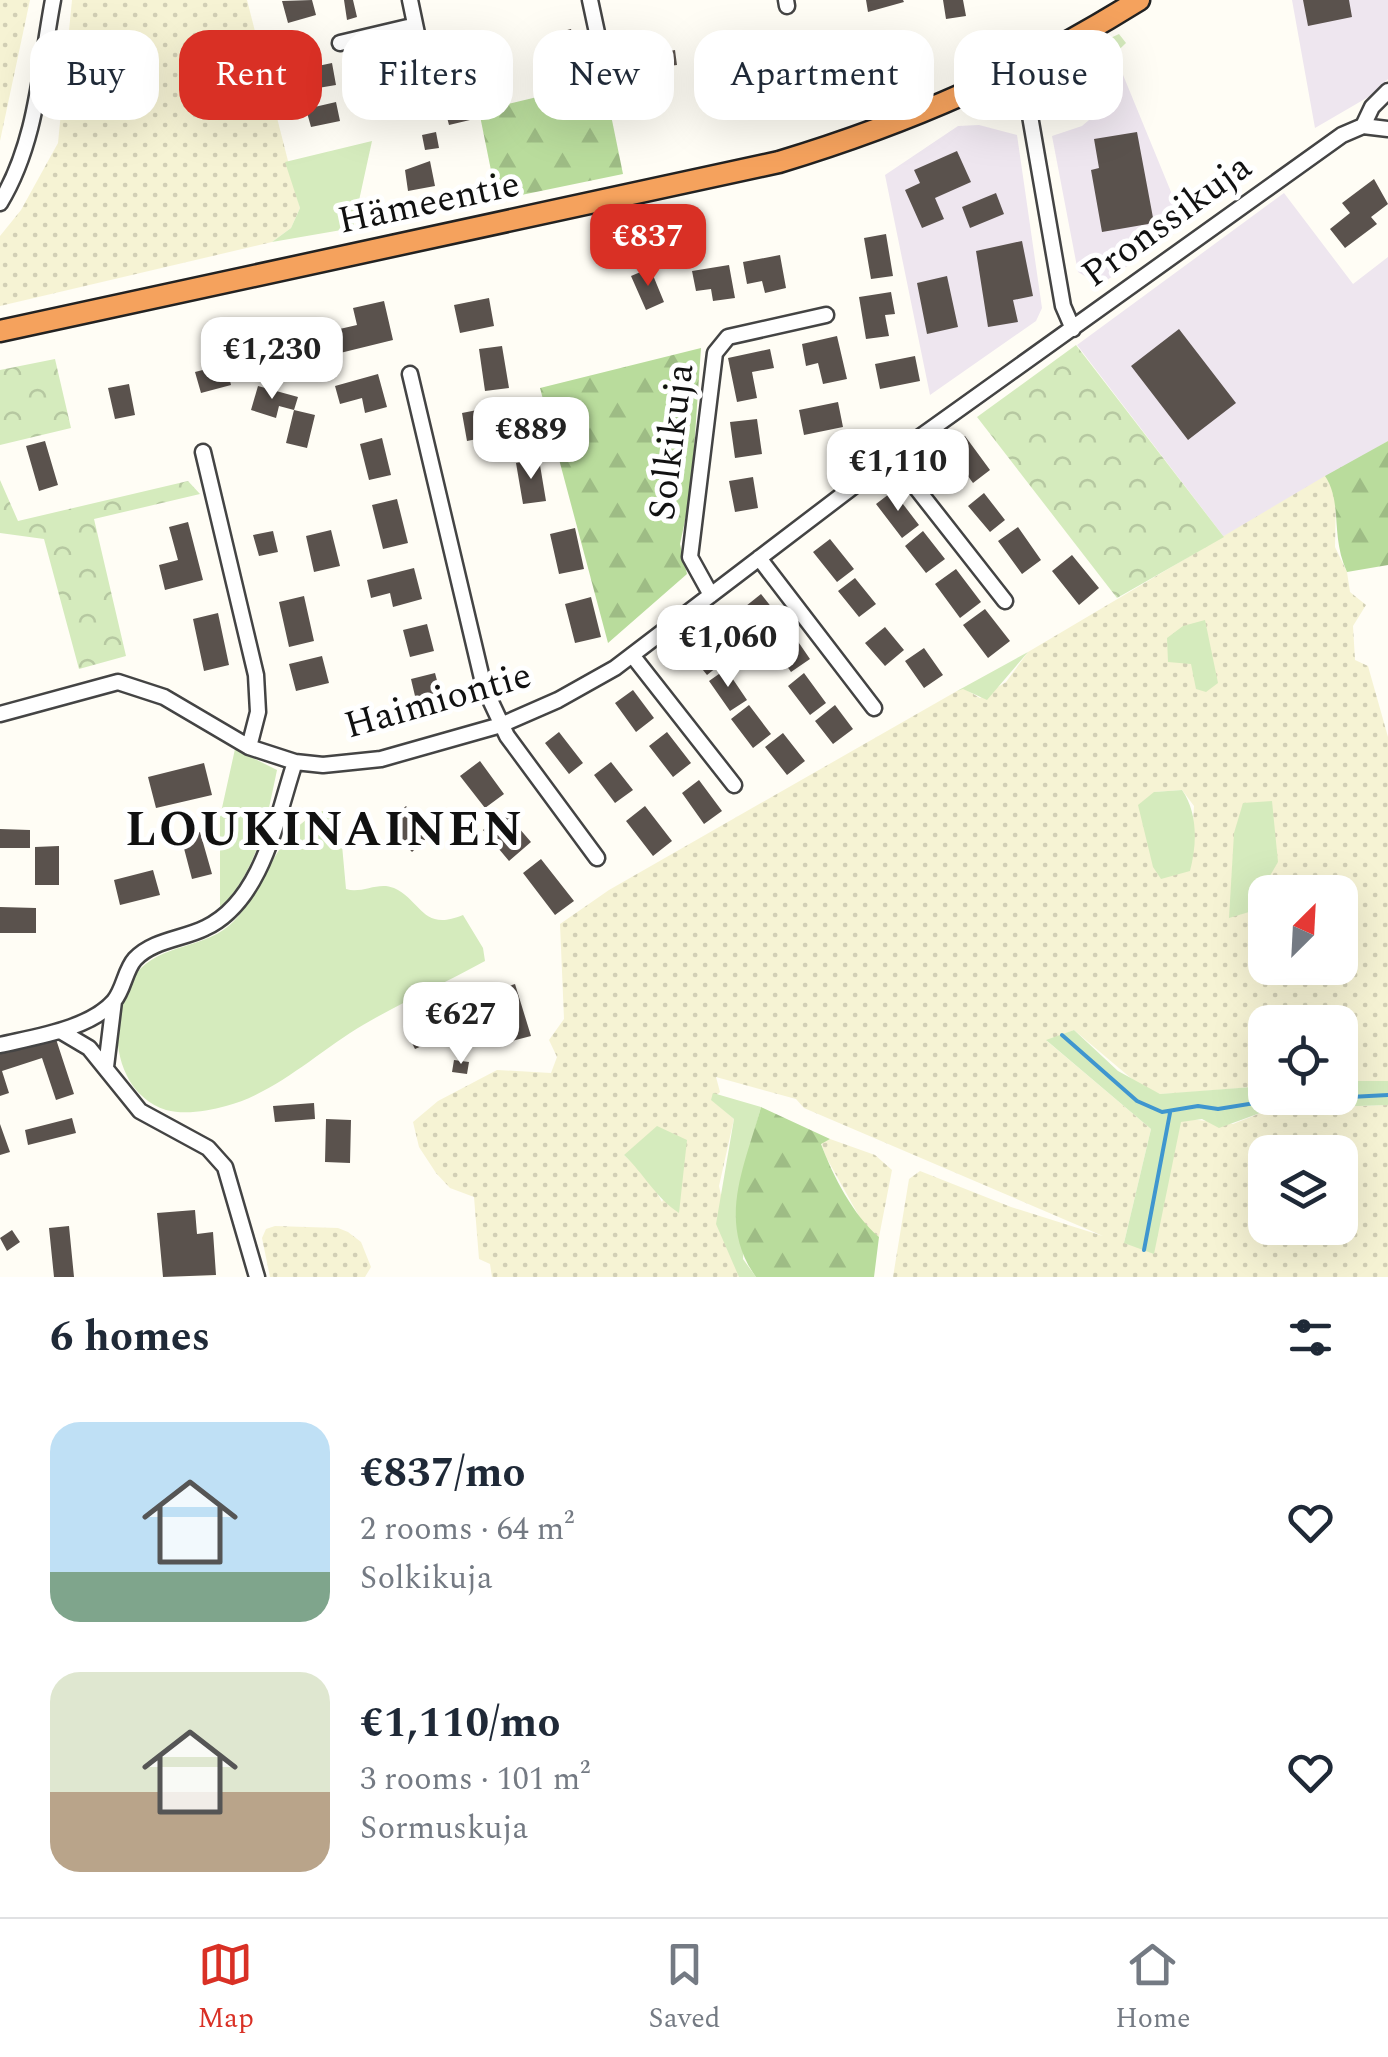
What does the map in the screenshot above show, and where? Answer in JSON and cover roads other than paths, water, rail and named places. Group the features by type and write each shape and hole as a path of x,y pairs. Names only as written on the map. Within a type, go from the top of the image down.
{"highway":[{"name":"Hämeentie","path":"1089,30 1139,0"},
{"name":"Hämeentie","path":"0,331 779,162 894,124 954,99"}],"street":[{"path":"0,203 18,167 35,109 52,0"},
{"path":"410,0 413,30"},
{"path":"590,0 596,30"},
{"path":"340,43 412,26"},
{"name":"Pronssikuja","path":"1073,329 1342,135 1363,126 1372,108 1388,92"},
{"path":"1031,120 1063,306 1073,329"},
{"path":"1363,126 1388,128"},
{"name":"Solkikuja","path":"711,594 690,557 706,454 715,353 728,336 826,315"},
{"name":"Haimiontie","path":"0,714 118,682 164,697 249,747 295,762 324,765 381,759 501,725 558,700 632,655 892,457 1073,329"},
{"path":"410,374 484,687 501,725 598,858"},
{"path":"203,452 256,675 258,712 249,747"},
{"path":"892,457 1004,601"},
{"path":"759,558 874,708"},
{"path":"632,655 734,785"},
{"path":"106,1067 114,1002 133,961 151,947 216,922 245,892 262,861 295,762"},
{"path":"0,1044 62,1032 114,1002"},
{"path":"62,1032 81,1040 140,1111 208,1148 225,1167 257,1277"}],"waterway":[{"path":"1062,1035 1137,1101 1162,1112 1248,1104"},
{"path":"1358,1097 1388,1095"},
{"path":"1144,1250 1170,1113"}],"district":[{"name":"LOUKINAINEN","path":"325,830"}]}
